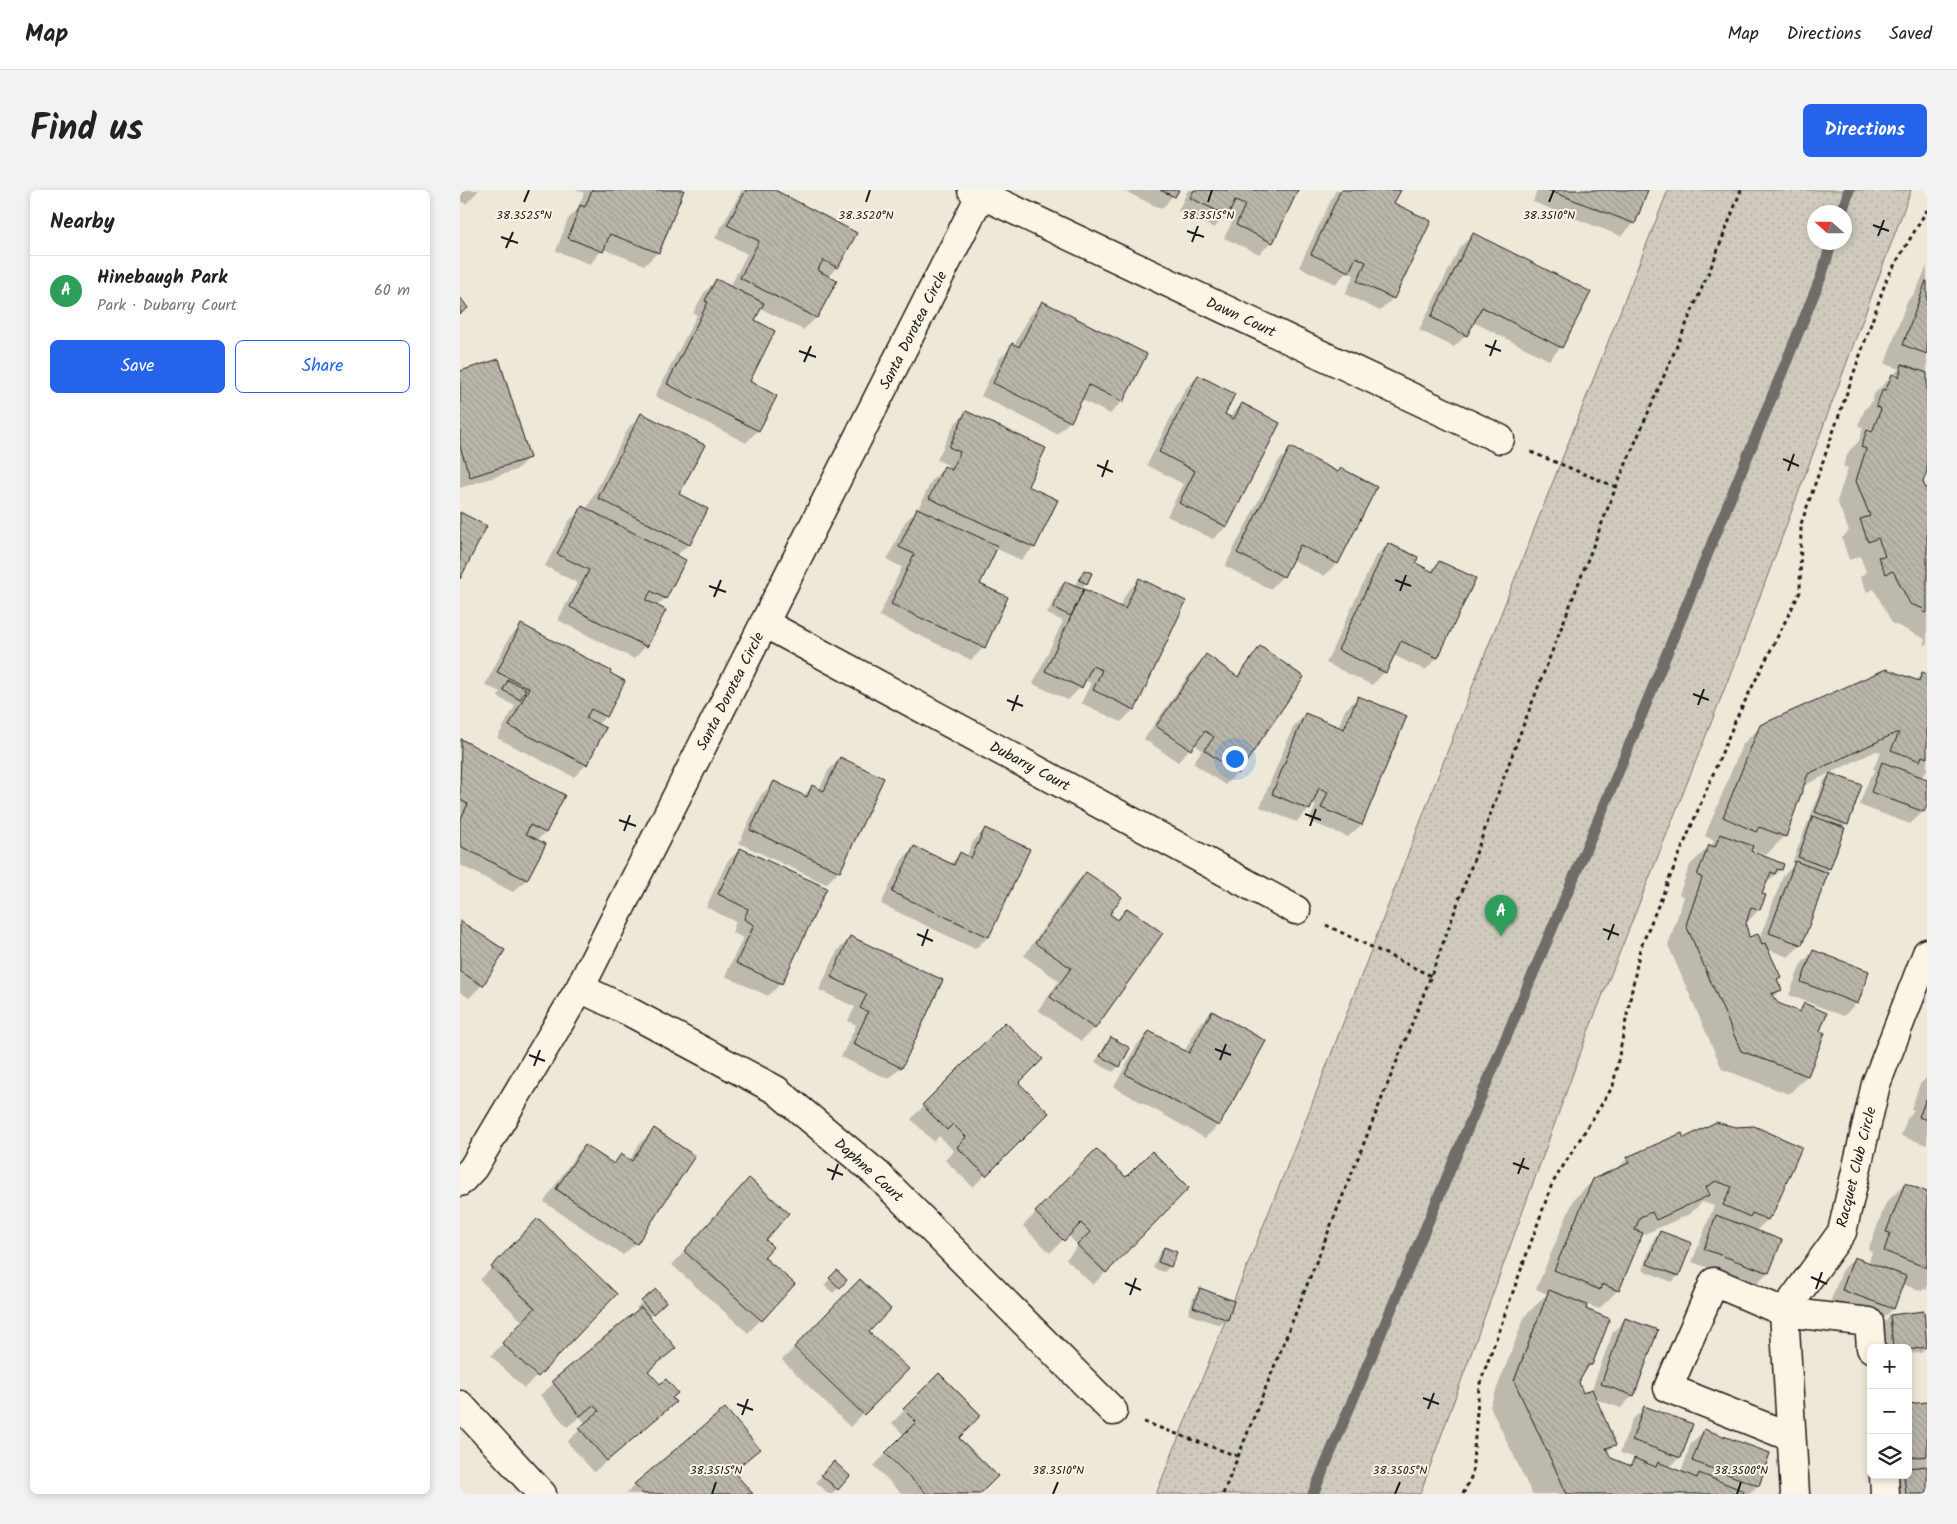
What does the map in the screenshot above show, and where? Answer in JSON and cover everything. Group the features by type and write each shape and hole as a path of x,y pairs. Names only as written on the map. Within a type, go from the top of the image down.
{"street":[{"name":"Dawn Court","path":"979,191 1500,439"},
{"name":"Santa Dorotea Circle","path":"460,1182 473,1168 580,988 979,191"},
{"name":"Dubarry Court","path":"764,623 1296,910"},
{"name":"Racquet Club Circle","path":"1784,1312 1842,1232 1876,1084 1927,954"},
{"name":"Daphne Court","path":"580,988 628,1011 776,1090 877,1174 1113,1411"},
{"path":"1791,1437 1668,1388 1714,1282 1784,1312 1868,1322 1871,1344"},
{"path":"1784,1312 1795,1494"},
{"path":"460,1404 542,1494"},
{"path":"1884,1479 1885,1494"}],"path":[{"path":"1223,1494 1431,976 1518,739 1616,487 1714,260 1741,190"},
{"path":"1463,1494 1472,1475 1479,1386 1552,1184 1612,1086 1640,950 1736,719 1800,592 1801,524 1887,278 1927,210"},
{"path":"1500,439 1616,487"},
{"path":"1296,910 1431,976"},
{"path":"1113,1411 1237,1456"}],"shaded area":[{"path":"1668,190 1911,190 1740,650 1588,1032 1420,1494 1156,1494 1310,1109 1476,677"}],"building":[{"path":"592,190 684,190 659,253 610,234 603,252 568,238 580,205 585,207"},
{"path":"746,190 775,190 857,233 838,268 823,260 818,270 837,281 817,318 740,278 759,241 727,225"},
{"path":"1160,190 1179,190 1175,197"},
{"path":"1194,190 1298,190 1273,243 1236,225 1245,205 1235,201 1228,216 1190,198"},
{"path":"1341,190 1401,190 1394,203 1431,221 1394,299 1357,281 1366,262 1356,257 1349,272 1311,254"},
{"path":"1548,190 1648,190 1635,224"},
{"path":"1473,233 1591,292 1562,348 1482,307 1467,336 1431,317"},
{"path":"716,279 764,303 755,320 775,331 750,381 777,396 759,431 667,384 708,302 705,301"},
{"path":"1927,281 1927,354 1903,345"},
{"path":"460,297 468,308 460,314"},
{"path":"1042,301 1147,354 1123,402 1089,385 1071,422 993,383 1012,343 1019,347"},
{"path":"499,359 530,458 470,477 460,447 460,371"},
{"path":"1902,364 1927,373 1927,471 1923,482 1927,491 1927,613 1923,612 1924,609 1910,604 1893,571 1886,574 1878,557 1885,556 1878,538 1868,542 1860,519 1870,516 1856,481 1866,449 1861,447 1867,430 1872,432 1881,409 1876,406 1883,389 1886,390 1892,374 1899,377"},
{"path":"1198,375 1235,394 1225,414 1234,419 1242,403 1280,423 1227,527 1179,503 1195,471 1159,452"},
{"path":"966,411 1046,448 1028,486 1058,500 1035,548 929,498 944,466 952,470 960,452 949,447"},
{"path":"641,413 705,445 679,494 708,509 690,545 598,498"},
{"path":"1290,447 1338,472 1341,468 1377,487 1338,564 1300,545 1284,577 1237,553"},
{"path":"582,506 686,560 666,599 651,591 646,600 666,610 647,647 570,607 589,570 557,554"},
{"path":"917,508 998,546 980,584 1008,597 985,648 891,604 914,554 899,547"},
{"path":"460,512 487,526 460,579"},
{"path":"1388,543 1418,557 1416,563 1433,572 1439,561 1476,578 1438,658 1401,641 1386,673 1338,650"},
{"path":"1084,570 1092,573 1087,584 1079,580"},
{"path":"1139,578 1186,601 1135,710 1093,690 1102,670 1092,666 1082,688 1045,671 1084,589 1125,609"},
{"path":"1065,581 1084,589 1071,616 1053,608"},
{"path":"521,624 611,671 610,673 625,681 607,717 591,709 586,718 606,728 587,765 509,726 529,688 497,672"},
{"path":"1260,646 1304,677 1238,774 1204,750 1214,737 1205,731 1191,750 1156,726 1206,654 1238,677"},
{"path":"1886,669 1919,681 1922,672 1927,674 1927,758 1922,756 1920,761 1891,750 1899,733 1896,733 1808,774 1786,837 1759,827 1756,832 1723,817 1760,725"},
{"path":"508,680 526,689 520,700 503,690"},
{"path":"1358,696 1407,716 1362,825 1321,808 1328,792 1319,788 1310,810 1272,794 1305,713 1344,729"},
{"path":"461,739 565,795 546,833 530,825 526,834 546,844 527,880 460,846 460,820 468,804 460,800"},
{"path":"840,757 884,778 840,872 750,830 774,781 807,797 812,785 824,791"},
{"path":"1882,762 1927,779 1927,805 1924,812 1871,792"},
{"path":"1830,773 1862,785 1848,825 1815,812"},
{"path":"1813,816 1845,828 1830,869 1798,857"},
{"path":"985,828 1030,849 989,937 892,892 914,846 954,865 960,852 971,858"},
{"path":"1720,834 1753,846 1751,851 1784,864 1782,870 1777,869 1775,874 1771,872 1762,894 1766,895 1760,910 1751,907 1746,924 1749,937 1758,934 1762,944 1765,943 1781,977 1777,979 1782,990 1771,994 1778,1003 1800,1012 1804,1003 1827,1013 1820,1031 1825,1033 1808,1076 1741,1051 1686,925 1702,878 1697,875 1709,845 1715,847"},
{"path":"740,848 827,888 782,984 736,963 754,925 744,919 748,909 718,894"},
{"path":"1795,861 1828,873 1802,945 1769,933"},
{"path":"1086,872 1122,897 1110,914 1118,920 1127,908 1163,933 1095,1029 1050,997 1071,968 1035,943"},
{"path":"460,921 505,950 483,986 460,971"},
{"path":"850,936 943,980 902,1068 853,1044 868,1012 860,1008 867,994 831,977"},
{"path":"1813,950 1869,971 1858,1004 1801,982"},
{"path":"1212,1011 1266,1041 1219,1126 1125,1074 1149,1031 1189,1053"},
{"path":"1005,1022 1043,1059 1019,1083 1049,1113 986,1176 957,1147 966,1137 953,1124 947,1130 922,1105"},
{"path":"1111,1037 1130,1048 1120,1067 1100,1056"},
{"path":"1927,1099 1927,1120 1919,1117"},
{"path":"1716,1122 1735,1127 1754,1126 1802,1147 1772,1216 1768,1220 1752,1213 1750,1217 1723,1205 1732,1187 1716,1181 1706,1187 1710,1195 1656,1220 1652,1212 1640,1217 1635,1230 1643,1233 1619,1291 1602,1284 1600,1290 1554,1270 1593,1179 1629,1163 1627,1157 1682,1133 1684,1138"},
{"path":"654,1128 695,1156 637,1244 556,1189 585,1145 614,1164 621,1154 632,1161"},
{"path":"1096,1149 1126,1177 1152,1151 1189,1188 1106,1273 1077,1245 1090,1232 1081,1223 1064,1241 1035,1212"},
{"path":"749,1178 789,1213 766,1240 773,1247 764,1257 795,1284 762,1321 684,1251"},
{"path":"1905,1183 1927,1192 1927,1268 1884,1251 1890,1233 1886,1232"},
{"path":"1716,1215 1782,1240 1769,1273 1704,1249"},
{"path":"538,1218 617,1294 538,1377 502,1343 535,1308 491,1267"},
{"path":"1660,1231 1692,1243 1679,1276 1647,1264"},
{"path":"1164,1247 1177,1252 1171,1267 1158,1262"},
{"path":"1854,1257 1906,1276 1894,1309 1842,1290"},
{"path":"837,1270 847,1280 840,1288 829,1278"},
{"path":"860,1279 891,1309 869,1332 909,1369 864,1415 794,1347"},
{"path":"1200,1288 1234,1301 1228,1320 1193,1307"},
{"path":"656,1289 666,1302 653,1314 641,1301"},
{"path":"1549,1290 1587,1305 1586,1309 1610,1319 1592,1365 1588,1365 1579,1382 1583,1393 1592,1389 1616,1445 1606,1448 1611,1458 1631,1466 1634,1458 1656,1467 1658,1462 1697,1478 1699,1473 1744,1491 1743,1494 1567,1494 1514,1381"},
{"path":"641,1307 676,1348 648,1371 660,1384 666,1379 678,1393 672,1398 676,1402 607,1461 579,1428 599,1411 593,1405 580,1416 552,1381"},
{"path":"1924,1311 1927,1347 1912,1349 1912,1344 1893,1344 1890,1315"},
{"path":"1625,1318 1658,1330 1634,1396 1601,1384"},
{"path":"939,1373 981,1415 959,1438 998,1476 980,1494 927,1494 885,1453 916,1422 903,1409"},
{"path":"1927,1402 1927,1456 1912,1458 1912,1404"},
{"path":"1644,1406 1693,1424 1681,1458 1632,1440"},
{"path":"725,1408 760,1449 733,1471 753,1494 643,1494 634,1484"},
{"path":"1704,1429 1770,1453 1759,1486 1692,1461"},
{"path":"834,1461 850,1476 838,1490 821,1475"},
{"path":"1927,1466 1927,1494 1906,1494 1904,1479 1912,1479 1912,1468"}],"waterway":[{"path":"1844,205 1849,190"},
{"path":"1313,1494 1615,780 1821,277 1829,250"}],"place":[{"name":"Hinebaugh Park","path":"1501,936"}]}
